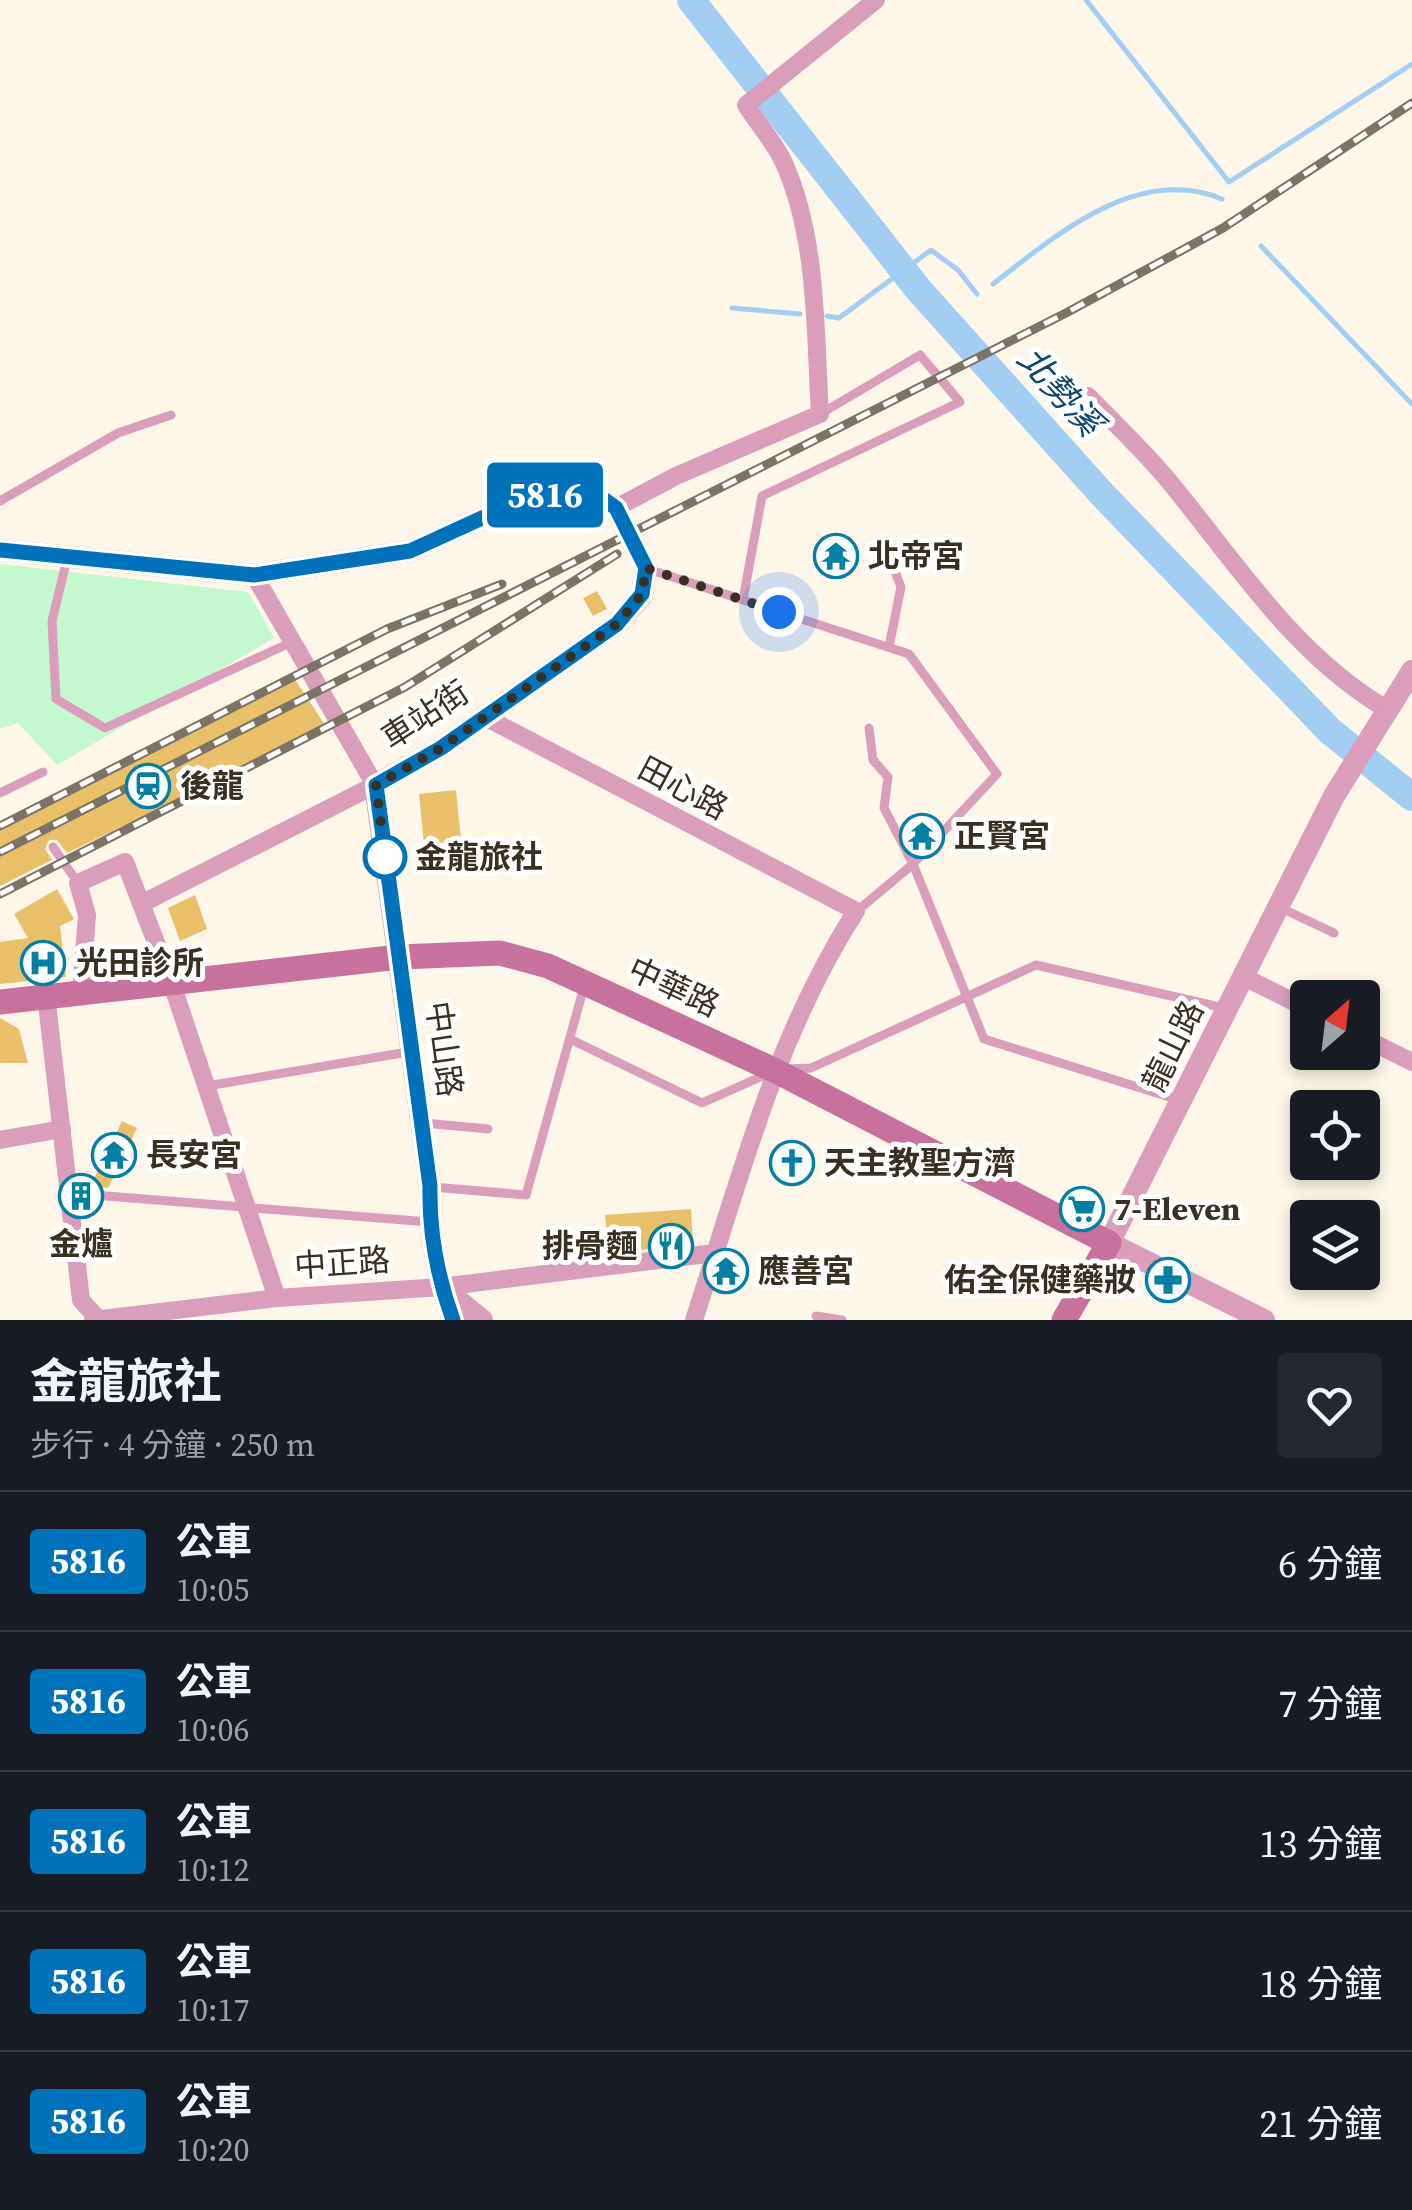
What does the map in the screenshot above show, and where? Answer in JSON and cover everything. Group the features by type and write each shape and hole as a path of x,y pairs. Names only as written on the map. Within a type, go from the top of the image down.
{"main road":[{"name":"中華路","path":"0,1002 399,958 500,953 585,982 774,1070 1110,1243"},
{"name":"龍山路","path":"1064,1320 1110,1243"}],"street":[{"path":"616,508 676,476 820,414 812,289 796,195 783,160 746,105 876,0"},
{"path":"1088,396 1166,477 1304,646 1383,713 1412,672"},
{"path":"0,550 254,575 410,551 519,501 565,490 597,494 616,508 646,568"},
{"name":"車站街","path":"141,904 441,748 617,624 642,594 646,568"},
{"path":"254,575 376,785"},
{"name":"龍山路","path":"1110,1243 1334,796 1383,713"},
{"name":"田心路","path":"483,716 856,912"},
{"name":"中山路","path":"376,785 430,1186 430,1222 441,1286 453,1320"},
{"path":"80,992 87,915 78,883 125,862 172,984 277,1298"},
{"path":"694,1320 774,1070 792,1026 856,912"},
{"path":"1244,977 1290,1000"},
{"path":"46,995 81,1300 96,1319"},
{"path":"1380,1046 1412,1062"},
{"path":"0,1140 62,1129"},
{"name":"中華路","path":"1110,1243 1264,1320"},
{"name":"中正路","path":"96,1319 277,1298 441,1286 715,1253"},
{"path":"441,1286 482,1320"}],"lane":[{"path":"743,600 762,496 960,402 920,354 820,414"},
{"path":"0,501 118,433 170,415"},
{"path":"68,556 52,621 56,699 105,728 295,640"},
{"path":"889,556 901,587 889,648"},
{"path":"646,568 909,654 997,774 914,864 856,912"},
{"path":"869,728 873,760 888,777 884,808 914,864 984,1040 1182,1102"},
{"path":"0,794 43,772"},
{"path":"53,846 78,883"},
{"path":"1281,908 1334,932"},
{"path":"572,1040 702,1103 774,1070 811,1068 1036,965 1227,1009"},
{"path":"430,1186 526,1195 585,982"},
{"path":"204,1087 412,1051"},
{"path":"421,1123 488,1129"},
{"path":"94,1195 88,1210 71,1199 84,1187 94,1195 430,1222"},
{"path":"816,1316 842,1320"}],"green space":[{"path":"0,564 248,592 274,638 57,765 18,723 0,729"}],"building":[{"path":"597,591 607,609 593,616 583,598"},
{"path":"292,675 327,728 67,853 57,840 49,840 45,849 52,860 0,886 0,825"},
{"path":"434,693 446,712 411,734 398,714"},
{"path":"456,790 462,850 425,854 419,794"},
{"path":"57,889 74,919 60,926 66,977 0,984 0,942 28,938 14,914"},
{"path":"195,895 207,929 180,941 168,908"},
{"path":"0,1018 19,1029 28,1063 0,1063"},
{"name":"長安宮","path":"122,1121 137,1128 108,1188 101,1187 92,1183"},
{"path":"691,1209 693,1243 609,1254 605,1215"}],"waterway":[{"name":"北勢溪","path":"691,0 918,289 1101,493 1330,731 1412,797"},
{"path":"1086,0 1229,182 1412,64"},
{"path":"993,284 1070,227 1129,198 1159,191 1190,191 1222,199"},
{"path":"1261,246 1412,404"},
{"name":"北勢溪","path":"827,316 839,318 931,250 958,270 977,294"},
{"path":"732,308 800,314"}],"railway":[{"path":"0,852 1066,313 1223,228 1412,103"},
{"path":"0,894 405,687 617,554"},
{"path":"0,826 387,629 502,584"}],"bus line":[{"name":"5816","path":"0,550 254,575 410,551 519,501 565,490 597,494 616,508 646,568 642,594 617,624 441,748 376,785 430,1186 430,1222 441,1286 453,1320"}],"place":[{"name":"北帝宮","path":"836,556"},
{"name":"後龍","path":"148,786"},
{"name":"正賢宮","path":"922,836"},
{"name":"金龍旅社","path":"385,857"},
{"name":"光田診所","path":"43,963"},
{"name":"長安宮","path":"114,1155"},
{"name":"天主教聖方濟","path":"792,1163"},
{"name":"金爐","path":"81,1196"},
{"name":"7-Eleven","path":"1082,1209"},
{"name":"排骨麵","path":"671,1246"},
{"name":"應善宮","path":"726,1271"},
{"name":"佑全保健藥妝","path":"1168,1280"}],"route":[{"path":"385,857 376,785 441,748 617,624 642,594 646,568 779,612"}]}
